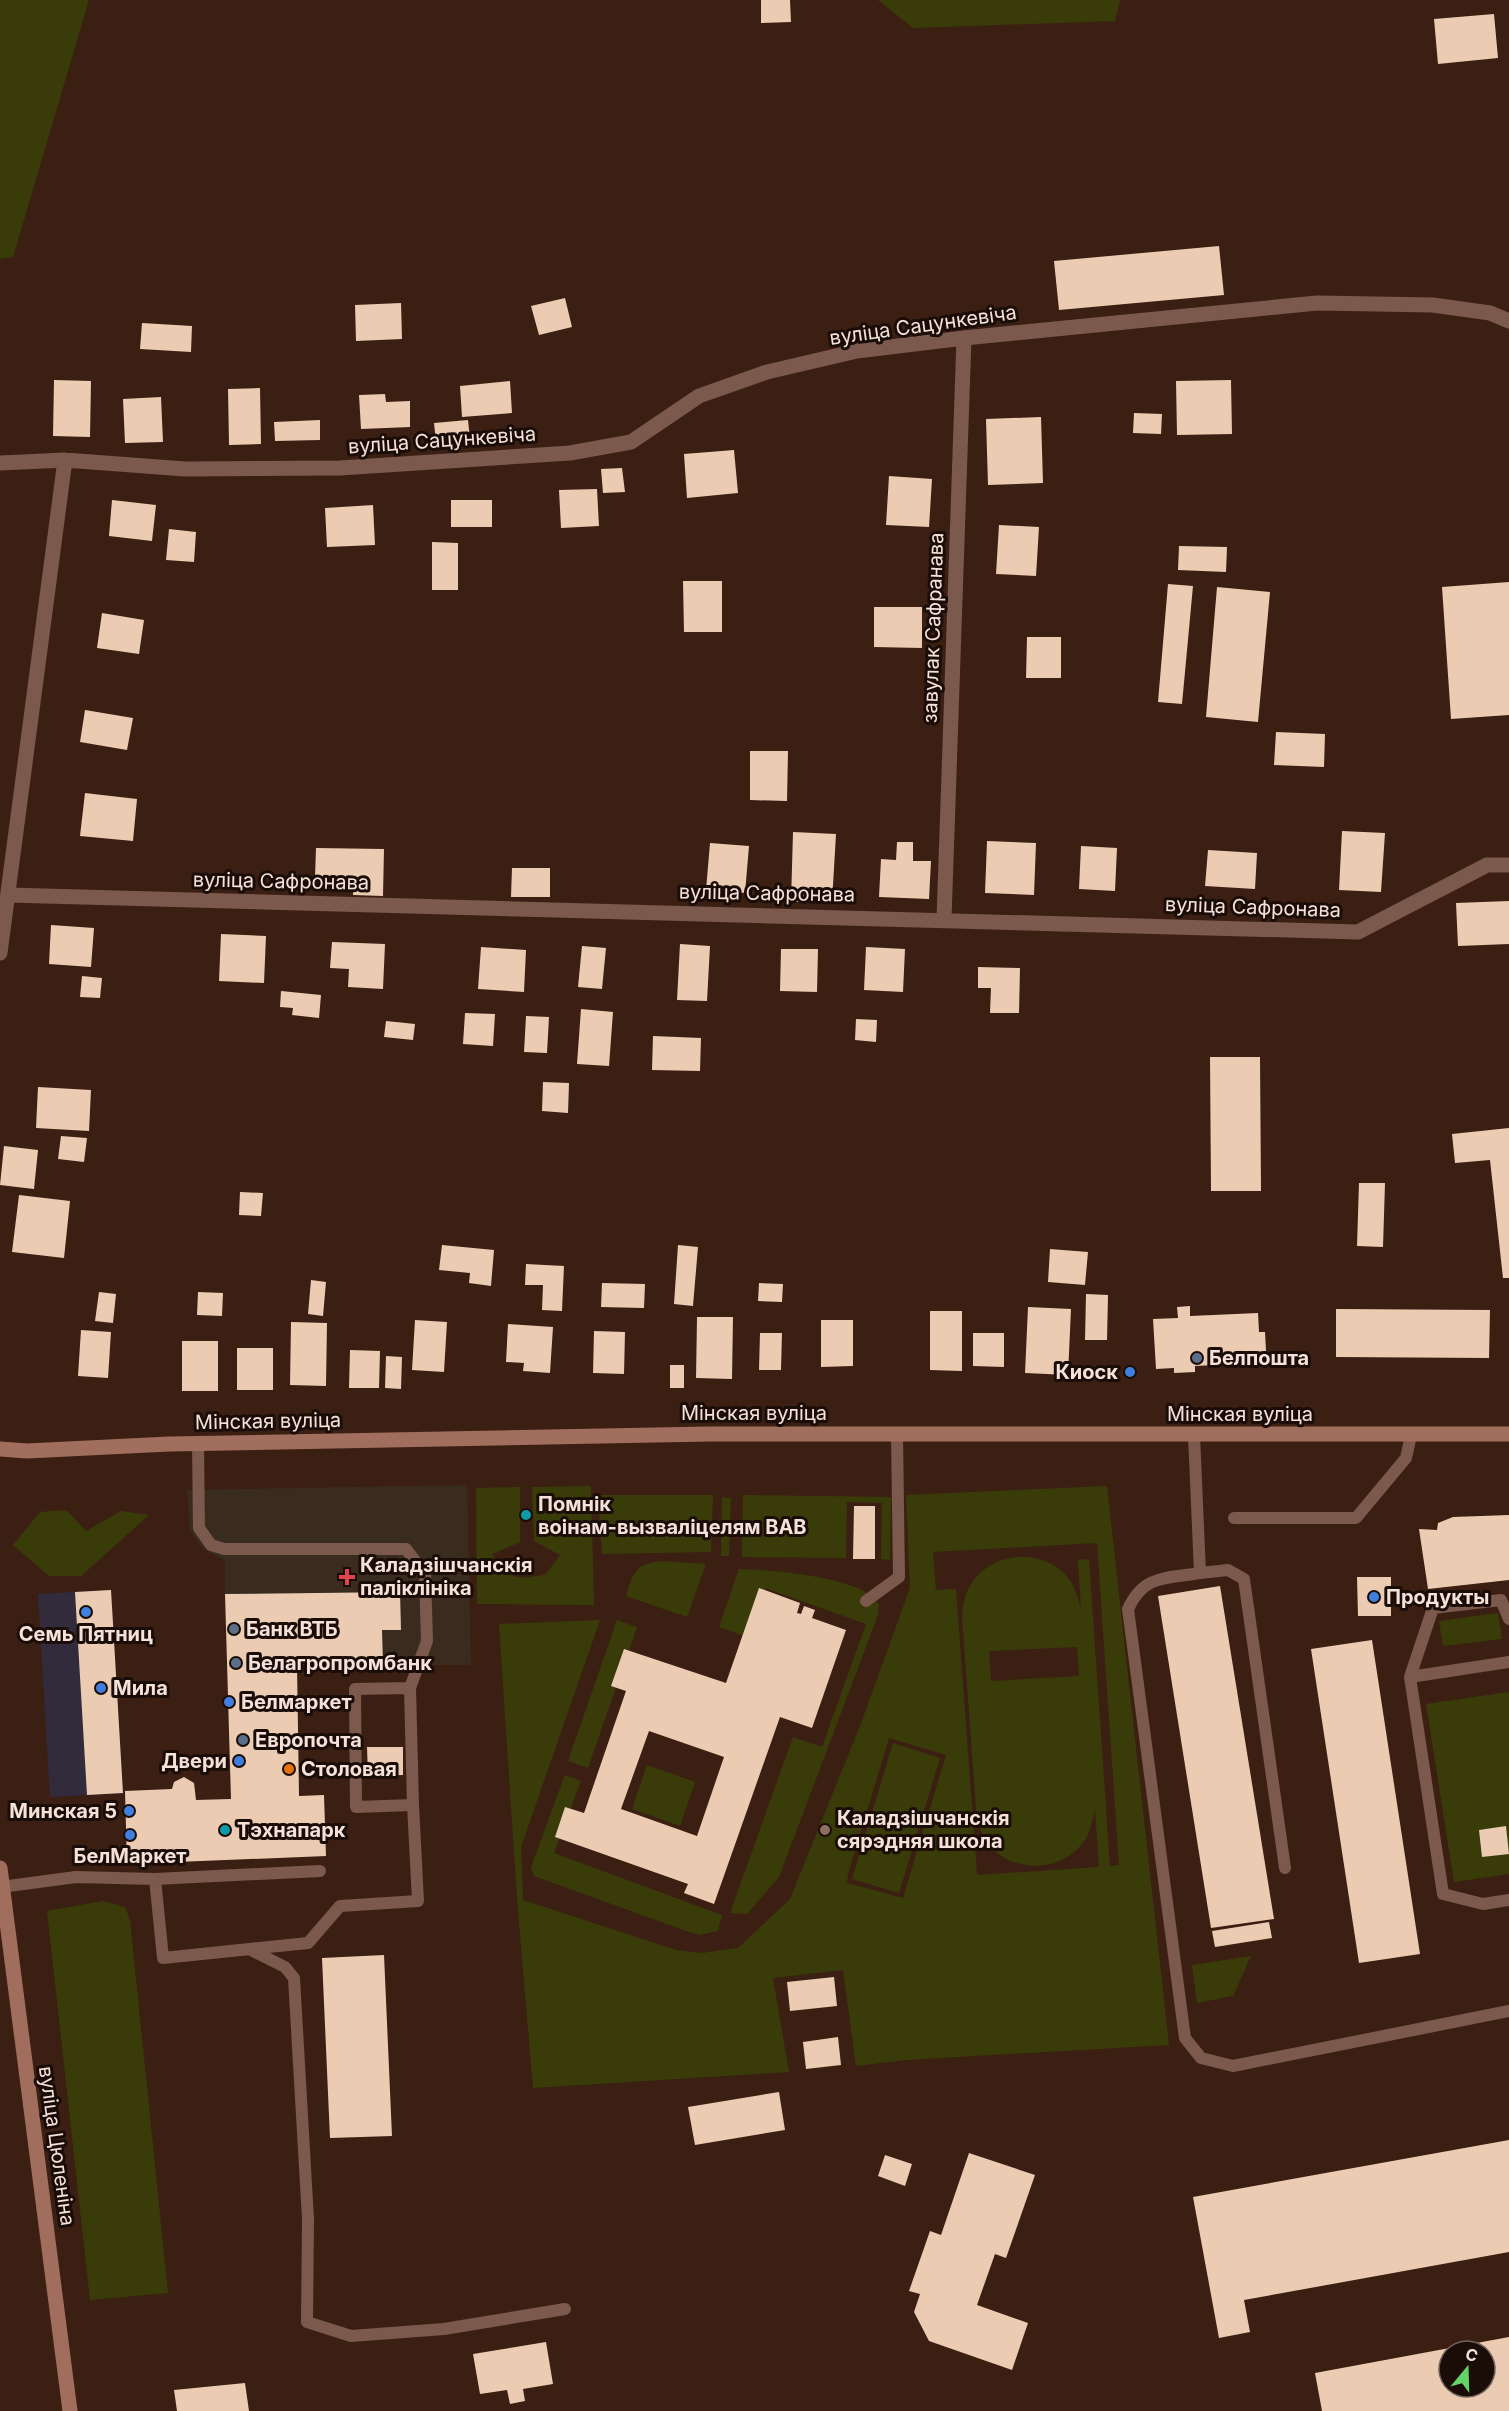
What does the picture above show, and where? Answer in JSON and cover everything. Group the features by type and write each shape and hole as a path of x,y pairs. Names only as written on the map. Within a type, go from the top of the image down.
{"street":[{"name":"вуліца Сацункевіча","path":"0,463 65,460 186,470 340,468 570,453 631,442 699,396 767,372 857,351 964,338 1317,303 1433,305 1490,313 1509,321"},
{"name":"завулак Сафранава","path":"944,919 964,338"},
{"path":"0,953 65,460"},
{"name":"вуліца Сафронава","path":"8,895 1358,932 1487,865 1509,865"},
{"name":"Мінская вуліца","path":"0,1449 27,1450 198,1443 709,1434 1509,1434"},
{"name":"вуліца Цюленіна","path":"0,1868 70,2411"}],"lane":[{"path":"866,1601 899,1577 897,1435"},
{"path":"1194,1435 1200,1573"},
{"path":"1234,1518 1356,1518 1406,1458 1411,1435"},
{"path":"155,1879 163,1958 308,1943 340,1906 418,1901 410,1688 427,1641 424,1574 405,1549 224,1549 211,1545 200,1528 198,1443"},
{"path":"1285,1868 1244,1579 1228,1570 1151,1581 1136,1593 1128,1609 1185,2038 1201,2058 1233,2066 1509,2011"},
{"path":"1509,1619 1501,1600 1433,1608 1410,1677 1443,1894 1483,1904 1509,1900"},
{"path":"1410,1677 1509,1662"},
{"path":"410,1688 355,1689 356,1807 413,1804"},
{"path":"1,1885 76,1877 155,1879 320,1871"},
{"path":"250,1949 285,1967 294,1978 308,2219 307,2322 351,2336 444,2329 565,2308"}],"shaded area":[{"path":"0,0 89,0 13,257 0,259"},
{"path":"878,0 1120,0 1115,21 913,28"},
{"name":"Каладзішчанскія паліклініка","path":"467,1485 471,1665 297,1665 295,1594 225,1594 225,1561 202,1548 190,1530 187,1490"},
{"path":"591,1486 594,1605 477,1604 476,1488 520,1487 520,1542 492,1554 502,1569 508,1573 528,1577 546,1574 560,1555 534,1541 532,1487"},
{"path":"1107,1486 1169,2045 906,2060 856,2066 843,1970 773,1978 789,2072 533,2088 517,1898 499,1624 600,1620 521,1847 523,1900 676,1950 702,1953 738,1948 790,1899 860,1726 910,1588 906,1495","holes":["1097,1543 1119,1865 1110,1866 1089,1559 1078,1560 1081,1608 1073,1585 1061,1570 1048,1562 1019,1557 1005,1559 979,1574 966,1594 962,1617 976,1809 985,1840 998,1854 1010,1861 1023,1865 1051,1864 1076,1851 1085,1840 1095,1810 1099,1867 977,1875 956,1589 936,1590 933,1552","1077,1647 1079,1676 991,1681 989,1651","889,1738 946,1755 903,1898 847,1883"]},
{"path":"598,1495 713,1495 711,1552 602,1554"},
{"path":"743,1495 891,1497 890,1560 881,1559 882,1503 847,1502 846,1558 742,1557"},
{"path":"722,1497 731,1498 729,1556 721,1556"},
{"path":"66,1510 86,1531 121,1511 149,1515 81,1576 49,1576 13,1545 40,1512"},
{"path":"661,1561 706,1564 687,1617 626,1596 636,1571 645,1565"},
{"path":"739,1569 784,1572 832,1580 860,1589 879,1604 878,1615 779,1877 747,1914 730,1913 793,1737 822,1747 866,1624 765,1588 747,1637 719,1627"},
{"path":"111,1590 123,1793 50,1797 38,1594"},
{"path":"1498,1613 1502,1639 1443,1646 1439,1621"},
{"path":"617,1620 637,1627 588,1768 568,1761"},
{"path":"1509,1692 1509,1874 1454,1882 1426,1704"},
{"path":"893,1743 940,1758 899,1893 852,1879"},
{"path":"647,1765 695,1782 680,1826 632,1809"},
{"path":"565,1775 581,1781 554,1853 722,1915 718,1931 699,1935 534,1876 531,1867"},
{"path":"103,1901 125,1907 130,1920 168,2293 90,2300 47,1911"},
{"path":"1251,1956 1233,1996 1197,2003 1192,1965"}],"building":[{"path":"761,0 790,0 791,22 761,23"},
{"path":"1494,14 1498,58 1438,64 1434,19"},
{"path":"1219,246 1224,295 1059,310 1054,261"},
{"path":"565,298 572,327 539,335 531,306"},
{"path":"401,303 402,339 356,341 355,305"},
{"path":"142,323 192,326 191,352 140,349"},
{"path":"54,380 91,381 90,437 53,436"},
{"path":"1231,380 1232,434 1177,435 1176,381"},
{"path":"510,381 512,413 462,417 460,386"},
{"path":"260,388 261,444 229,445 228,389"},
{"path":"385,394 386,402 410,401 410,427 361,429 359,395"},
{"path":"161,397 163,442 125,443 123,399"},
{"path":"1134,413 1162,414 1161,434 1133,433"},
{"path":"1041,417 1043,483 988,485 986,419"},
{"path":"320,420 320,440 275,441 274,422"},
{"path":"468,420 470,439 436,442 434,423"},
{"path":"734,450 738,493 687,498 684,454"},
{"path":"622,468 625,492 603,493 601,469"},
{"path":"889,476 932,479 929,527 886,525"},
{"path":"597,489 599,526 561,528 559,490"},
{"path":"112,500 156,505 152,541 109,536"},
{"path":"451,500 492,500 492,527 451,527"},
{"path":"373,505 375,545 327,547 325,508"},
{"path":"999,525 1039,527 1036,576 996,574"},
{"path":"169,529 196,532 194,562 166,560"},
{"path":"432,542 458,543 458,590 432,590"},
{"path":"1179,546 1227,547 1226,572 1178,570"},
{"path":"683,581 722,581 722,632 684,632"},
{"path":"1509,582 1509,715 1451,719 1442,587"},
{"path":"1168,584 1193,586 1182,704 1158,702"},
{"path":"1217,587 1270,592 1258,722 1206,717"},
{"path":"874,607 922,607 922,648 874,647"},
{"path":"102,613 144,620 139,654 97,648"},
{"path":"1027,637 1061,637 1061,678 1026,678"},
{"path":"85,710 133,718 127,750 80,742"},
{"path":"1276,732 1325,734 1324,767 1274,765"},
{"path":"750,751 788,751 787,801 750,800"},
{"path":"85,793 137,799 133,841 80,836"},
{"path":"1342,831 1385,833 1381,892 1339,890"},
{"path":"793,832 836,834 832,902 791,902"},
{"path":"987,841 1036,843 1034,895 985,893"},
{"path":"897,842 913,842 913,861 931,861 929,899 879,897 881,859 896,860"},
{"path":"710,843 749,846 745,893 706,890"},
{"path":"1081,846 1117,848 1115,891 1079,889"},
{"path":"316,848 384,849 383,896 353,895 353,877 315,877"},
{"path":"1208,850 1257,853 1255,889 1205,886"},
{"path":"512,868 550,868 550,897 511,897"},
{"path":"1509,901 1509,944 1458,946 1456,903"},
{"path":"51,925 94,928 91,967 49,964"},
{"path":"221,934 266,936 264,983 219,981"},
{"path":"332,942 385,944 383,989 348,987 349,969 330,968"},
{"path":"680,944 710,946 707,1001 677,1000"},
{"path":"582,946 606,948 602,989 578,987"},
{"path":"481,947 526,950 524,992 478,989"},
{"path":"866,947 905,949 903,992 864,990"},
{"path":"781,949 818,949 817,992 780,991"},
{"path":"978,967 1020,968 1019,1013 990,1013 991,988 978,988"},
{"path":"82,976 102,978 100,998 80,997"},
{"path":"281,991 321,995 319,1018 292,1015 293,1008 280,1007"},
{"path":"581,1009 613,1012 609,1066 577,1064"},
{"path":"465,1013 495,1014 493,1046 463,1044"},
{"path":"526,1016 549,1017 547,1053 524,1052"},
{"path":"856,1019 877,1020 876,1042 855,1040"},
{"path":"386,1021 415,1024 413,1040 384,1037"},
{"path":"653,1036 701,1038 700,1071 652,1070"},
{"path":"1210,1057 1260,1057 1261,1191 1211,1191"},
{"path":"543,1082 569,1083 568,1113 542,1111"},
{"path":"38,1087 91,1090 89,1131 36,1128"},
{"path":"1509,1128 1509,1278 1503,1278 1490,1160 1455,1163 1452,1134"},
{"path":"61,1136 87,1138 84,1162 58,1159"},
{"path":"4,1146 38,1150 34,1189 0,1185"},
{"path":"1359,1183 1385,1183 1383,1247 1357,1246"},
{"path":"240,1192 263,1193 261,1216 239,1215"},
{"path":"19,1195 70,1201 64,1258 12,1252"},
{"path":"442,1245 494,1250 491,1286 469,1283 470,1273 439,1270"},
{"path":"678,1245 698,1247 693,1306 674,1304"},
{"path":"1050,1249 1088,1252 1085,1285 1048,1282"},
{"path":"526,1264 564,1266 562,1311 542,1310 543,1285 525,1285"},
{"path":"311,1280 326,1282 323,1316 308,1314"},
{"path":"602,1283 645,1284 644,1308 601,1307"},
{"path":"759,1283 783,1284 782,1302 758,1301"},
{"path":"99,1292 116,1294 113,1323 95,1321"},
{"path":"198,1292 223,1293 222,1316 197,1315"},
{"path":"1086,1294 1108,1295 1107,1340 1085,1340"},
{"path":"1190,1306 1190,1316 1258,1313 1259,1332 1265,1332 1266,1351 1255,1352 1256,1363 1195,1366 1195,1372 1174,1373 1174,1368 1156,1369 1153,1319 1178,1318 1177,1307"},
{"path":"1028,1307 1071,1309 1068,1375 1025,1373"},
{"path":"1336,1309 1490,1310 1489,1358 1336,1357"},
{"path":"930,1311 962,1311 962,1371 930,1370"},
{"path":"697,1317 733,1317 732,1379 696,1378"},
{"path":"415,1320 447,1322 444,1372 412,1370"},
{"path":"821,1320 853,1320 853,1366 821,1367"},
{"path":"291,1322 327,1323 326,1386 290,1385"},
{"path":"508,1324 553,1327 550,1373 523,1371 524,1363 506,1362"},
{"path":"81,1330 111,1332 108,1378 78,1376"},
{"path":"594,1331 625,1332 624,1374 593,1373"},
{"path":"760,1333 782,1333 781,1370 759,1370"},
{"path":"973,1333 1004,1333 1004,1367 973,1366"},
{"path":"182,1341 218,1341 218,1391 182,1391"},
{"path":"237,1348 273,1348 273,1390 237,1390"},
{"path":"350,1350 380,1351 379,1388 349,1388"},
{"path":"386,1356 402,1357 401,1389 385,1388"},
{"path":"670,1365 684,1365 684,1388 670,1388"},
{"name":"Киоск","path":"1126,1368 1134,1368 1134,1376 1126,1376"},
{"path":"854,1506 875,1506 875,1559 853,1559"},
{"path":"1509,1515 1509,1580 1428,1589 1419,1529 1437,1530 1438,1523 1453,1517"},
{"name":"Продукты","path":"1357,1577 1391,1577 1391,1616 1358,1616"},
{"path":"1220,1586 1274,1919 1211,1928 1158,1596"},
{"path":"759,1588 800,1603 797,1613 801,1614 804,1606 815,1610 812,1618 846,1630 812,1728 780,1717 714,1904 684,1893 688,1884 555,1837 565,1807 584,1813 626,1691 611,1686 624,1649 726,1683","holes":["649,1731 724,1757 697,1836 621,1809"]},
{"path":"111,1590 123,1793 87,1795 75,1592"},
{"path":"400,1592 401,1630 382,1630 383,1664 297,1665 299,1796 324,1795 326,1856 127,1864 125,1791 172,1789 174,1782 184,1777 194,1783 196,1800 231,1799 225,1594"},
{"path":"1372,1640 1420,1954 1359,1963 1311,1649"},
{"path":"367,1747 403,1747 403,1775 368,1776"},
{"path":"1506,1826 1509,1854 1482,1857 1479,1830"},
{"path":"1269,1922 1272,1938 1215,1947 1212,1931"},
{"path":"384,1955 392,2136 330,2138 322,1958"},
{"path":"834,1977 837,2006 790,2011 787,1982"},
{"path":"838,2037 841,2065 806,2069 803,2042"},
{"path":"779,2092 785,2130 695,2145 688,2107"},
{"path":"1509,2140 1509,2252 1244,2300 1250,2332 1219,2338 1193,2197"},
{"path":"969,2153 1035,2175 1006,2258 995,2254 977,2305 1028,2323 1012,2370 929,2341 914,2312 920,2294 909,2291 930,2231 941,2235"},
{"path":"885,2155 912,2164 905,2186 878,2176"},
{"path":"1509,2337 1509,2411 1322,2411 1315,2373 1437,2350 1437,2399 1497,2399 1497,2339"},
{"path":"546,2342 553,2384 523,2389 525,2401 510,2404 507,2390 480,2394 473,2354"},
{"path":"245,2383 249,2411 177,2411 174,2390"}],"place":[{"name":"Белпошта","path":"1197,1358"},
{"name":"Киоск","path":"1130,1372"},
{"name":"Помнік воінам-вызваліцелям ВАВ","path":"526,1515"},
{"name":"Каладзішчанскія паліклініка","path":"347,1577"},
{"name":"Продукты","path":"1374,1597"},
{"name":"Семь Пятниц","path":"86,1612"},
{"name":"Банк ВТБ","path":"234,1629"},
{"name":"Белагропромбанк","path":"236,1663"},
{"name":"Мила","path":"101,1688"},
{"name":"Белмаркет","path":"229,1702"},
{"name":"Европочта","path":"243,1740"},
{"name":"Двери","path":"239,1761"},
{"name":"Столовая","path":"289,1769"},
{"name":"Минская 5","path":"129,1811"},
{"name":"Тэхнапарк","path":"225,1830"},
{"name":"Каладзішчанскія сярэдняя школа","path":"825,1830"},
{"name":"БелМаркет","path":"130,1835"}]}
